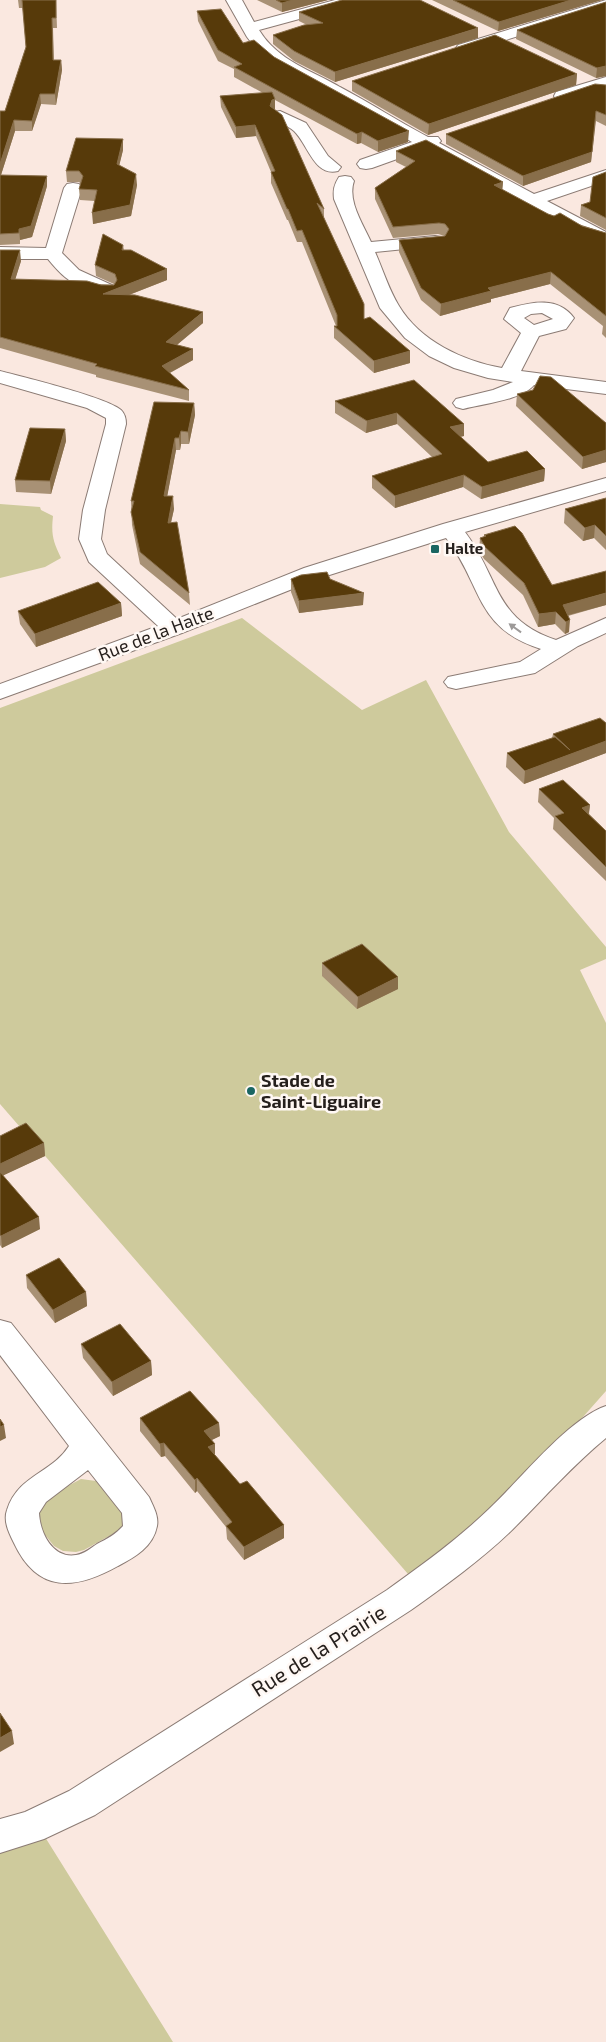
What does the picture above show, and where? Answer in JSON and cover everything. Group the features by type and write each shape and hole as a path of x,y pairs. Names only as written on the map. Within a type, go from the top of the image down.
{"street":[{"path":"234,0 266,51 281,63 342,87 377,116 588,231 606,238"},
{"path":"250,28 353,0"},
{"path":"450,53 606,4"},
{"path":"478,30 514,47"},
{"path":"576,77 602,86"},
{"path":"547,102 602,86"},
{"path":"280,116 299,126 309,138 322,161 354,175"},
{"path":"451,134 425,143 354,175 342,189 343,199 390,308 401,322 434,351 443,357 474,369 508,376 606,388"},
{"path":"534,200 606,175"},
{"path":"53,254 73,188"},
{"path":"364,248 438,241"},
{"path":"0,253 53,254 72,274 107,290"},
{"path":"508,376 531,332"},
{"path":"0,378 94,404 114,414 116,424 94,510 90,539 97,558 174,628"},
{"path":"462,403 519,388 528,383 529,378"},
{"name":"Rue de la Halte","path":"0,692 174,628 312,573 451,529 606,484"},
{"path":"451,529 468,552 495,608 505,621 517,632 559,648"},
{"path":"456,682 527,668 559,648 606,625"},
{"path":"0,1332 86,1444"},
{"name":"Rue de la Prairie","path":"0,1836 31,1827 82,1803 399,1600 449,1564 500,1520 567,1451 606,1419"}],"shaded area":[{"path":"0,504 40,507 41,510 53,516 53,538 61,558 45,567 0,578"},
{"name":"Stade de Saint-Liguaire","path":"242,618 362,710 426,680 509,832 606,947 606,959 580,970 606,1023 606,1391 536,1470 457,1546 408,1574 0,1104 0,708"},
{"path":"81,1479 96,1481 124,1516 125,1523 118,1531 84,1550 76,1552 63,1551 54,1546 38,1526 37,1509 47,1497"},
{"path":"30,1813 173,2042 0,2042 0,1831"}],"building":[{"path":"22,0 56,0 56,18 52,18 53,60 61,60 55,94 40,94 32,121 14,120 0,164 0,111 5,111 26,47"},
{"path":"276,0 293,0 282,3"},
{"path":"342,0 420,0 478,28 335,72 294,51 273,35 304,25 323,23 299,12"},
{"path":"453,0 571,0 499,22"},
{"path":"606,2 606,66 597,68 517,30"},
{"path":"221,9 243,43 254,40 274,57 409,131 378,141 362,132 357,134 234,67 242,64 218,50 197,11"},
{"path":"495,35 577,74 429,124 352,81"},
{"path":"595,84 606,85 606,115 596,111 592,152 523,176 446,134"},
{"path":"272,92 275,99 272,100 270,106 282,115 324,209 317,203 364,304 364,319 370,317 410,351 374,361 334,326 337,326 337,315 302,230 297,231 271,172 275,171 255,125 236,127 220,96"},
{"path":"76,138 123,139 117,164 136,174 130,205 92,213 97,190 79,189 83,176 79,171 66,171"},
{"path":"426,140 503,182 494,185 548,214 554,216 560,213 582,226 606,233 606,316 551,272 488,288 491,291 441,304 421,288 399,240 445,236 449,229 445,224 439,223 393,227 375,188 415,161 396,151"},
{"path":"606,172 606,218 581,205 590,202 593,177"},
{"path":"0,175 47,176 31,226 19,229 19,233 0,234"},
{"path":"103,234 123,245 122,250 131,250 167,269 103,294 135,295 203,312 166,342 193,349 162,366 189,390 95,366 97,364 0,337 0,250 20,250 11,279 87,281 101,285 114,285 117,280 115,274 95,265"},
{"path":"540,376 551,377 606,423 606,450 583,457 517,394 533,390"},
{"path":"414,380 464,424 450,427 488,462 527,451 545,469 482,487 464,475 395,496 372,476 442,454 397,413 367,421 335,401"},
{"path":"154,402 194,403 188,432 181,431 179,438 175,438 164,496 173,496 168,523 177,522 189,593 140,552 131,512 134,501 131,501"},
{"path":"30,428 65,429 50,481 15,480"},
{"path":"606,498 606,536 595,525 585,528 565,509"},
{"path":"515,526 522,533 552,585 606,571 606,593 563,605 570,620 566,622 556,612 539,614 524,583 485,547 480,538 486,536 484,535"},
{"path":"327,572 330,579 364,593 299,601 291,579 301,575"},
{"path":"98,582 121,603 35,634 18,611"},
{"path":"600,718 606,723 606,741 525,771 507,753 555,737 570,750 553,734"},
{"path":"563,780 590,805 582,808 606,831 606,867 555,816 564,813 539,789"},
{"path":"362,944 398,977 358,997 322,963"},
{"path":"26,1123 44,1143 0,1164 0,1136"},
{"path":"0,1172 39,1217 1,1236 0,1235"},
{"path":"59,1258 86,1292 53,1310 26,1275"},
{"path":"120,1324 151,1361 112,1382 81,1344"},
{"path":"190,1391 219,1423 204,1431 215,1444 208,1447 240,1484 247,1481 284,1525 244,1547 226,1526 232,1522 197,1478 195,1480 164,1443 160,1444 140,1418"},
{"path":"0,1419 4,1425 0,1427"},
{"path":"0,1713 12,1731 0,1738"}],"place":[{"name":"Halte","path":"435,549"},
{"name":"Stade de Saint-Liguaire","path":"251,1091"}]}
